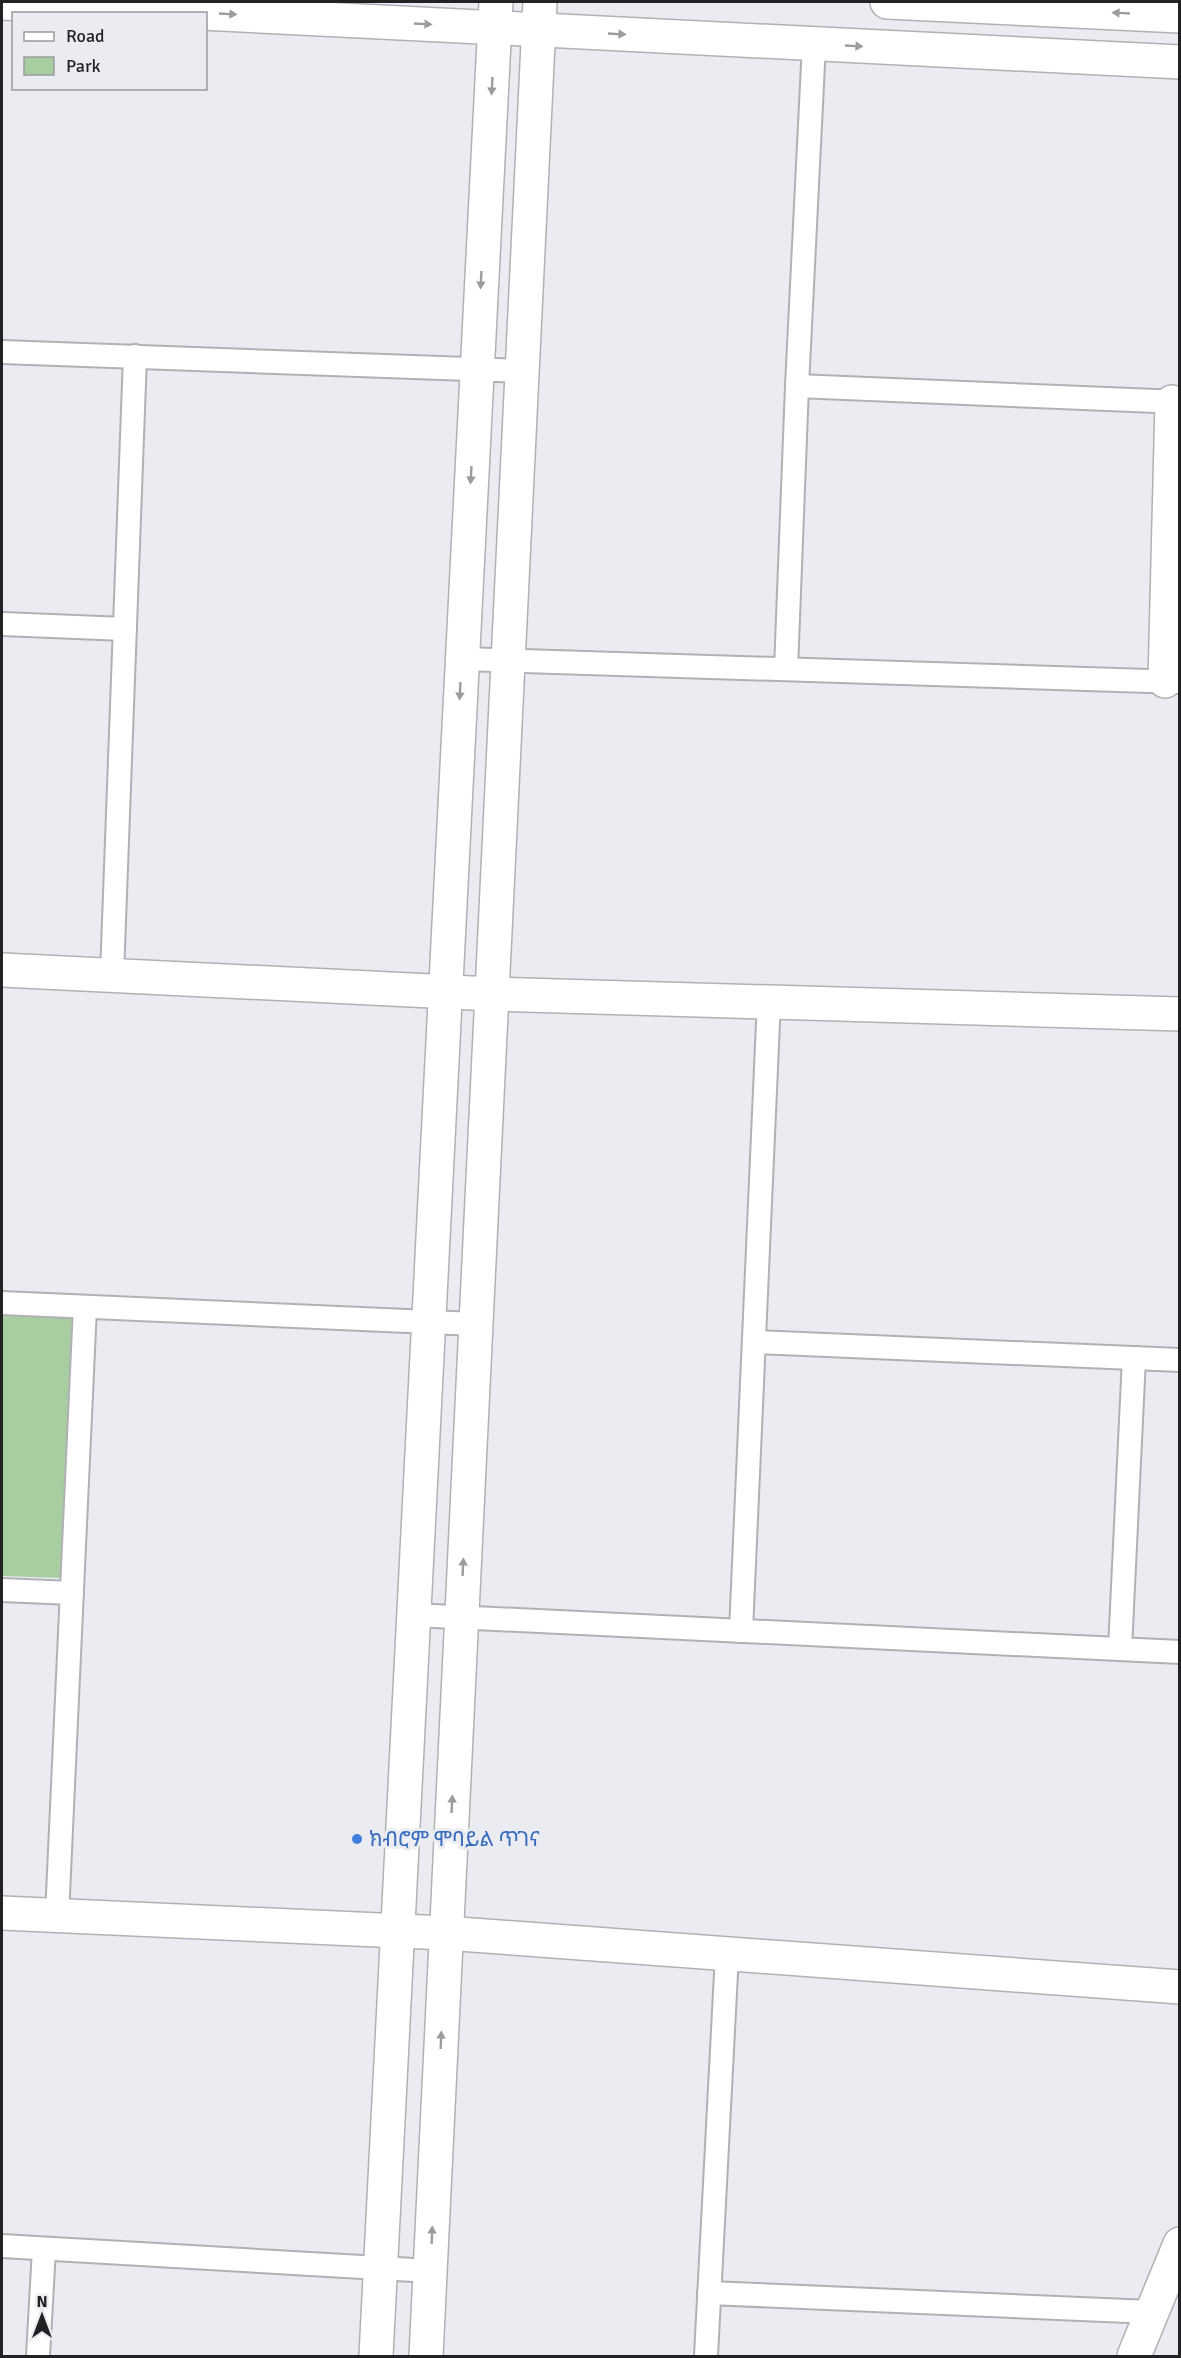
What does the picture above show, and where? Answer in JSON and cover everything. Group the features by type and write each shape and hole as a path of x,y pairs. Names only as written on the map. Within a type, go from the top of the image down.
{"street":[{"path":"887,2 1179,16"},
{"path":"2,3 540,16 814,44 1179,62"},
{"path":"376,2356 495,14"},
{"path":"426,2356 540,16"},
{"path":"1172,682 1176,402"},
{"path":"2,970 492,994 769,1000 1179,1014"},
{"path":"2,1914 445,1933 1179,1987"},
{"path":"1134,2356 1179,2244"}],"lane":[{"path":"786,669 796,386 814,44"},
{"path":"2,352 522,371"},
{"path":"112,975 135,356"},
{"path":"796,386 1176,402"},
{"path":"2,624 125,629"},
{"path":"462,659 1172,682"},
{"path":"741,1631 769,1000"},
{"path":"2,1303 475,1324"},
{"path":"57,1916 85,1307"},
{"path":"754,1342 1179,1360"},
{"path":"1120,1649 1134,1358"},
{"path":"2,1590 72,1593"},
{"path":"413,1615 1179,1652"},
{"path":"706,2356 727,1954"},
{"path":"2,2246 431,2271"},
{"path":"38,2356 44,2249"},
{"path":"709,2293 1151,2312"}],"green space":[{"path":"2,1315 72,1318 61,1578 2,1576"}],"place":[{"name":"ክብሮም ሞባይል ጥገና","path":"357,1839"}]}
